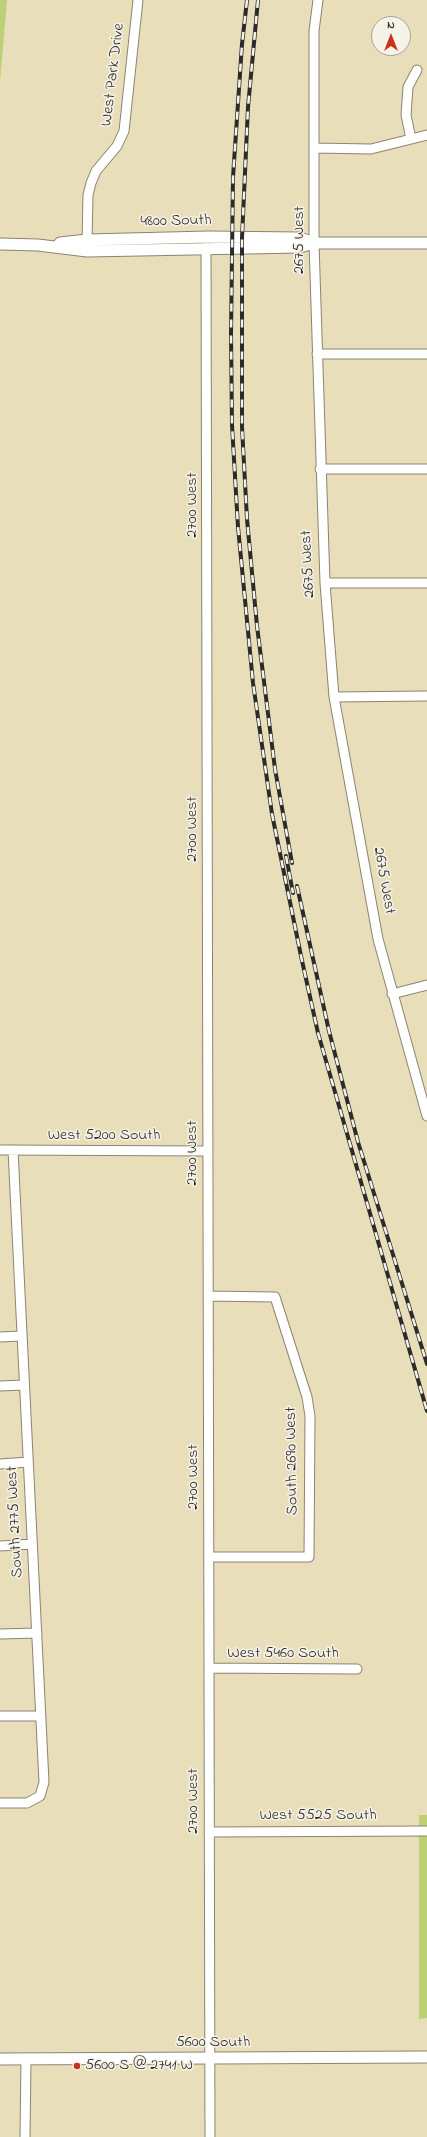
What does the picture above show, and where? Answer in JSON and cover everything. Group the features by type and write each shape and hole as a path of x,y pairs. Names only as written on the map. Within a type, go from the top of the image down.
{"main road":[{"name":"4800 South","path":"38,245 88,240 152,238 300,238 314,243"},
{"path":"152,238 186,242 206,248"},
{"name":"4800 South","path":"0,244 38,245 87,251 300,247 314,243 427,243"},
{"name":"5600 South","path":"0,2059 427,2057"}],"street":[{"name":"West Park Drive","path":"88,240 88,195 91,182 96,171 118,146 124,131 138,0"},
{"name":"2675 West","path":"318,0 314,31 314,243 320,469 325,583 334,697 378,939 392,994 424,1093 427,1116"},
{"path":"411,139 406,115 408,87 417,70"},
{"path":"315,148 371,149 427,135"},
{"name":"2700 West","path":"206,248 210,2137"},
{"path":"317,354 427,354"},
{"path":"320,469 427,469"},
{"path":"325,583 427,583"},
{"path":"334,697 427,696"},
{"path":"392,994 427,985"},
{"name":"West 5200 South","path":"0,1150 208,1151"},
{"name":"South 2775 West","path":"0,1803 27,1804 40,1796 44,1782 13,1150"},
{"name":"South 2690 West","path":"209,1296 275,1297 307,1397 310,1416 309,1557 209,1557"},
{"path":"0,1337 22,1336"},
{"path":"0,1386 24,1385"},
{"path":"0,1464 28,1462"},
{"path":"0,1546 32,1544"},
{"path":"0,1634 37,1633"},
{"name":"West 5460 South","path":"209,1668 357,1669"},
{"path":"0,1716 41,1716"},
{"name":"West 5525 South","path":"209,1832 427,1831"},
{"path":"25,2137 26,2059"}],"green space":[{"path":"0,0 7,0 0,81"},
{"path":"419,1815 427,1815 427,2018 419,2019"}],"railway":[{"path":"247,0 242,44 233,177 231,334 232,425 238,527 253,683 272,814 318,1033 427,1411"},
{"path":"258,0 248,107 242,238 242,427 247,519 257,626 275,769 292,863"},
{"path":"286,856 293,893"},
{"path":"297,886 329,1031 358,1142 427,1364"}],"place":[{"name":"5600 S @ 2741 W","path":"77,2066"}]}
